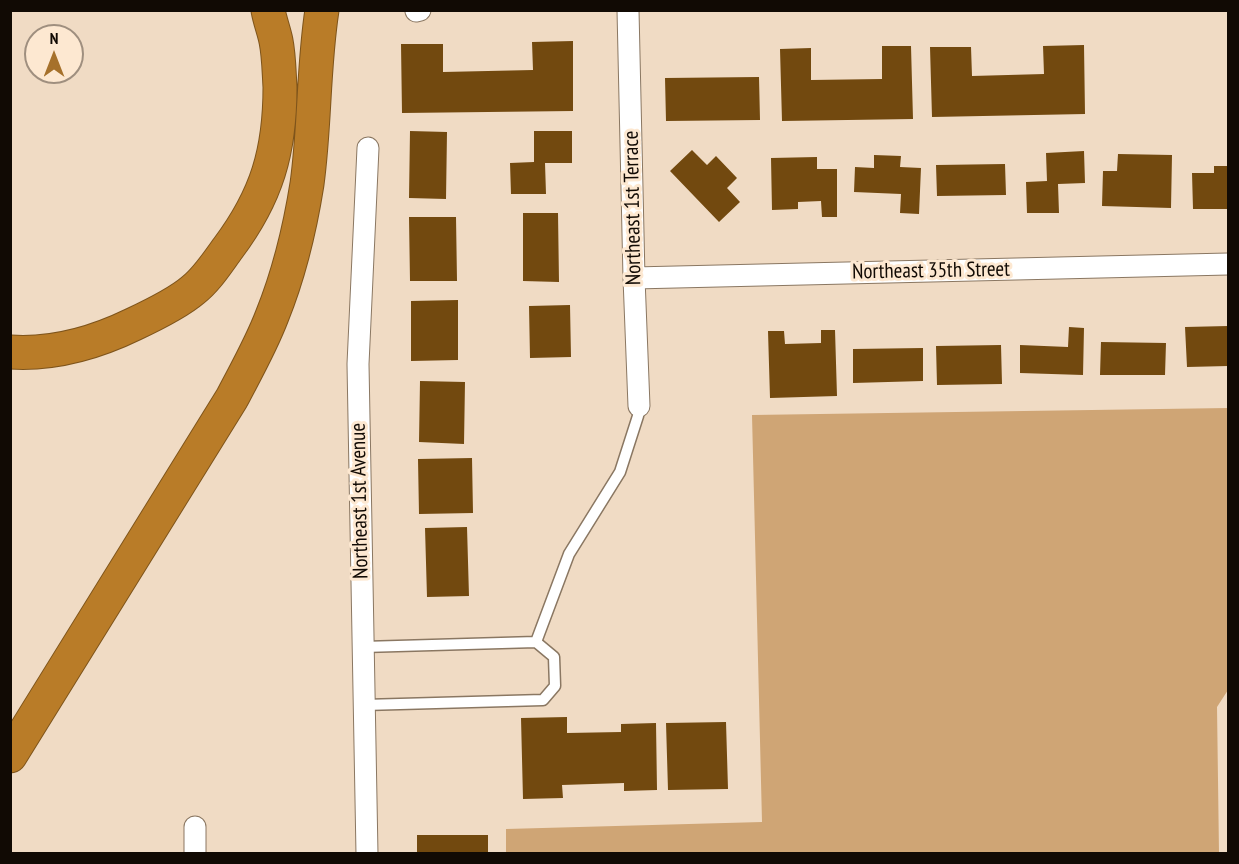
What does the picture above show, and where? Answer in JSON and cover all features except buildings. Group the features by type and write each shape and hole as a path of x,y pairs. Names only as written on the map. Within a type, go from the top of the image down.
{"highway":[{"path":"10,352 52,351 108,337 192,291 216,265 240,233 257,202 268,178 275,153 279,129 279,70 276,42 268,10"},
{"path":"10,756 232,398 254,357 272,315 294,245 307,183 318,21"}],"street":[{"path":"416,11 420,10"},
{"name":"Northeast 1st Terrace","path":"628,10 639,406"},
{"name":"Northeast 1st Avenue","path":"367,854 358,364 368,148"},
{"name":"Northeast 35th Street","path":"634,278 1228,264"},
{"path":"195,826 195,854"}],"lane":[{"path":"536,642 569,554 620,472 638,416 639,406"},
{"path":"363,647 536,642 554,657 555,686 543,700 364,705"}],"shaded area":[{"path":"1228,408 1228,690 1217,707 1219,853 506,853 506,829 762,822 752,415"}]}
